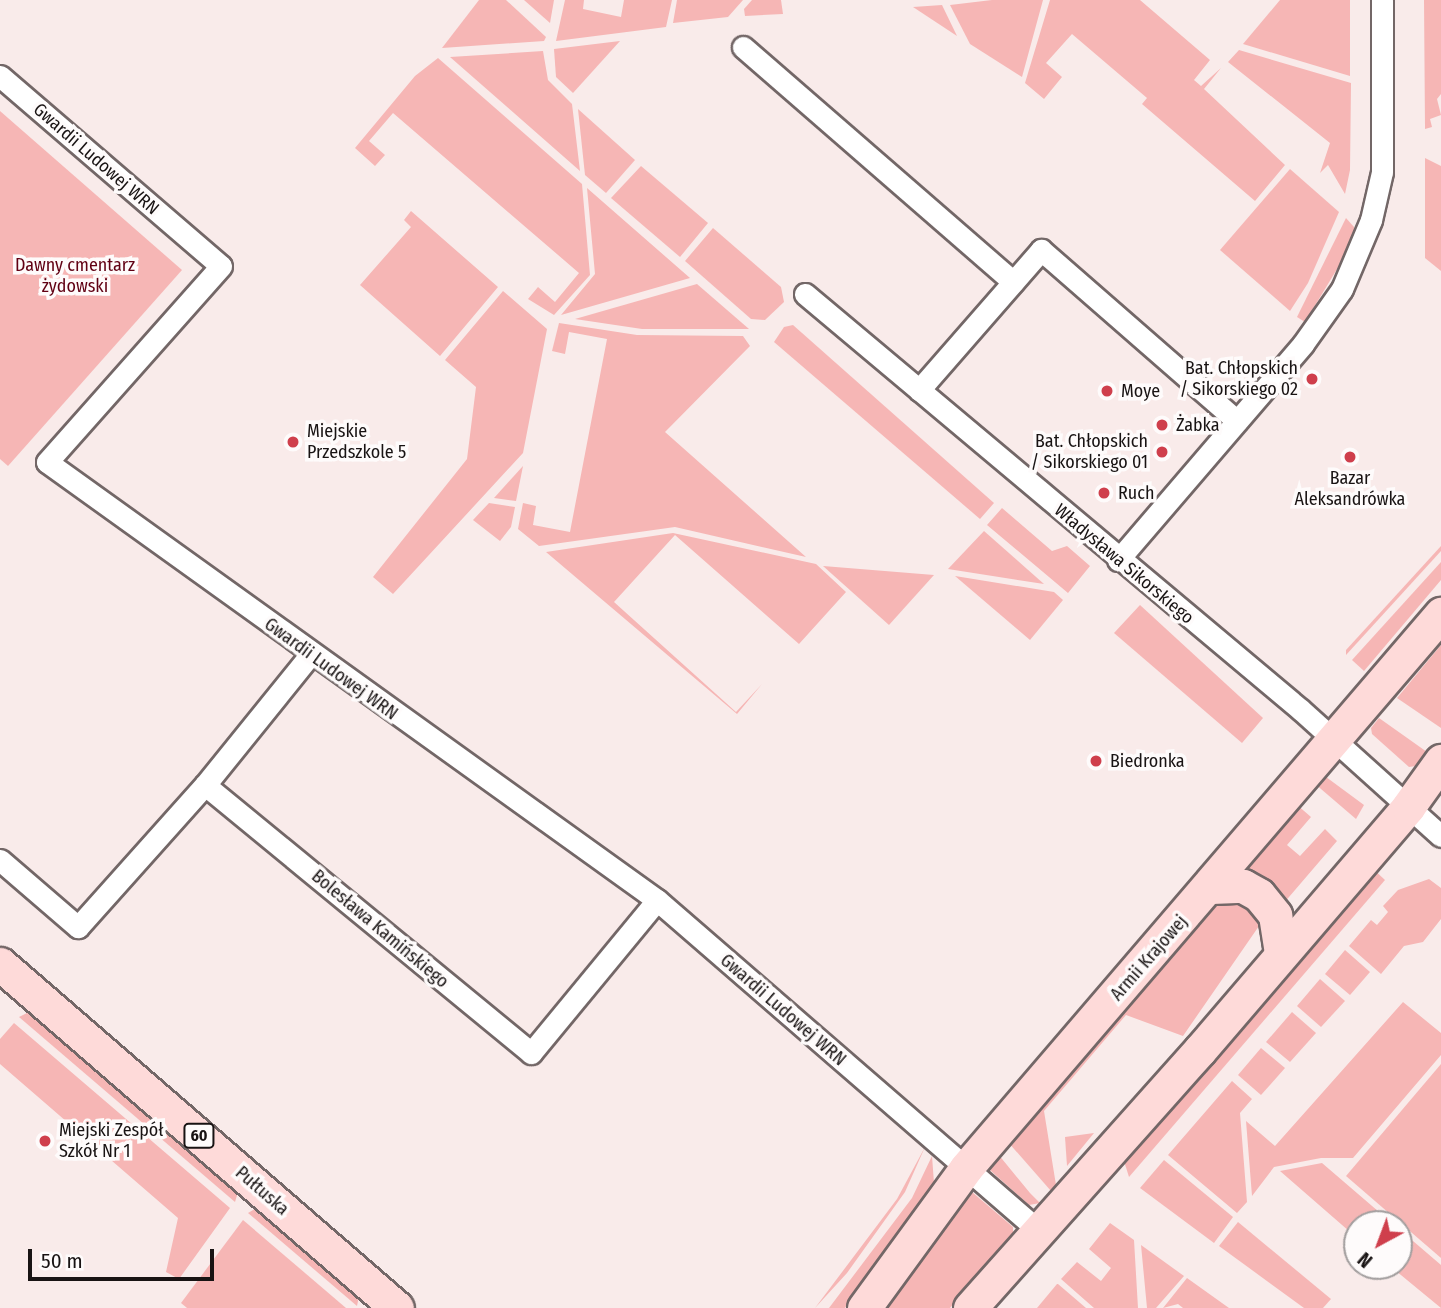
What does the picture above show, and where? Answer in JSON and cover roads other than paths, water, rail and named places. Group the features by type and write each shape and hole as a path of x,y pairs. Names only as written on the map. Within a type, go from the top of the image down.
{"main road":[{"name":"Armii Krajowej","path":"864,1308 966,1168 1211,887 1441,614"},
{"path":"970,1308 1408,807 1441,761"},
{"path":"1211,887 1243,886 1259,895 1275,915 1281,952"},
{"name":"Pułtuska","path":"0,964 397,1308"}],"street":[{"path":"1118,560 1303,344 1342,289 1371,220 1382,172 1382,0"},
{"path":"743,47 1013,282"},
{"name":"Gwardii Ludowej WRN","path":"0,76 221,266 47,462 310,654 657,900 1038,1230"},
{"path":"919,390 1041,250 1237,421"},
{"name":"Władysława Sikorskiego","path":"804,294 1334,739 1441,835"},
{"path":"0,860 78,927 205,785 310,654"},
{"name":"Bolesława Kamińskiego","path":"205,785 531,1054 657,900"}],"place":[{"name":"Bat. Chłopskich / Sikorskiego 02","path":"1312,379"},
{"name":"Moye","path":"1107,391"},
{"name":"Żabka","path":"1162,425"},
{"name":"Miejskie Przedszkole 5","path":"293,442"},
{"name":"Bat. Chłopskich / Sikorskiego 01","path":"1162,452"},
{"name":"Bazar Aleksandrówka","path":"1350,457"},
{"name":"Ruch","path":"1104,493"},
{"name":"Biedronka","path":"1096,761"},
{"name":"Miejski Zespół Szkół Nr 1","path":"45,1141"}],"park label":[{"name":"Dawny cmentarz żydowski","path":"75,276"}]}
